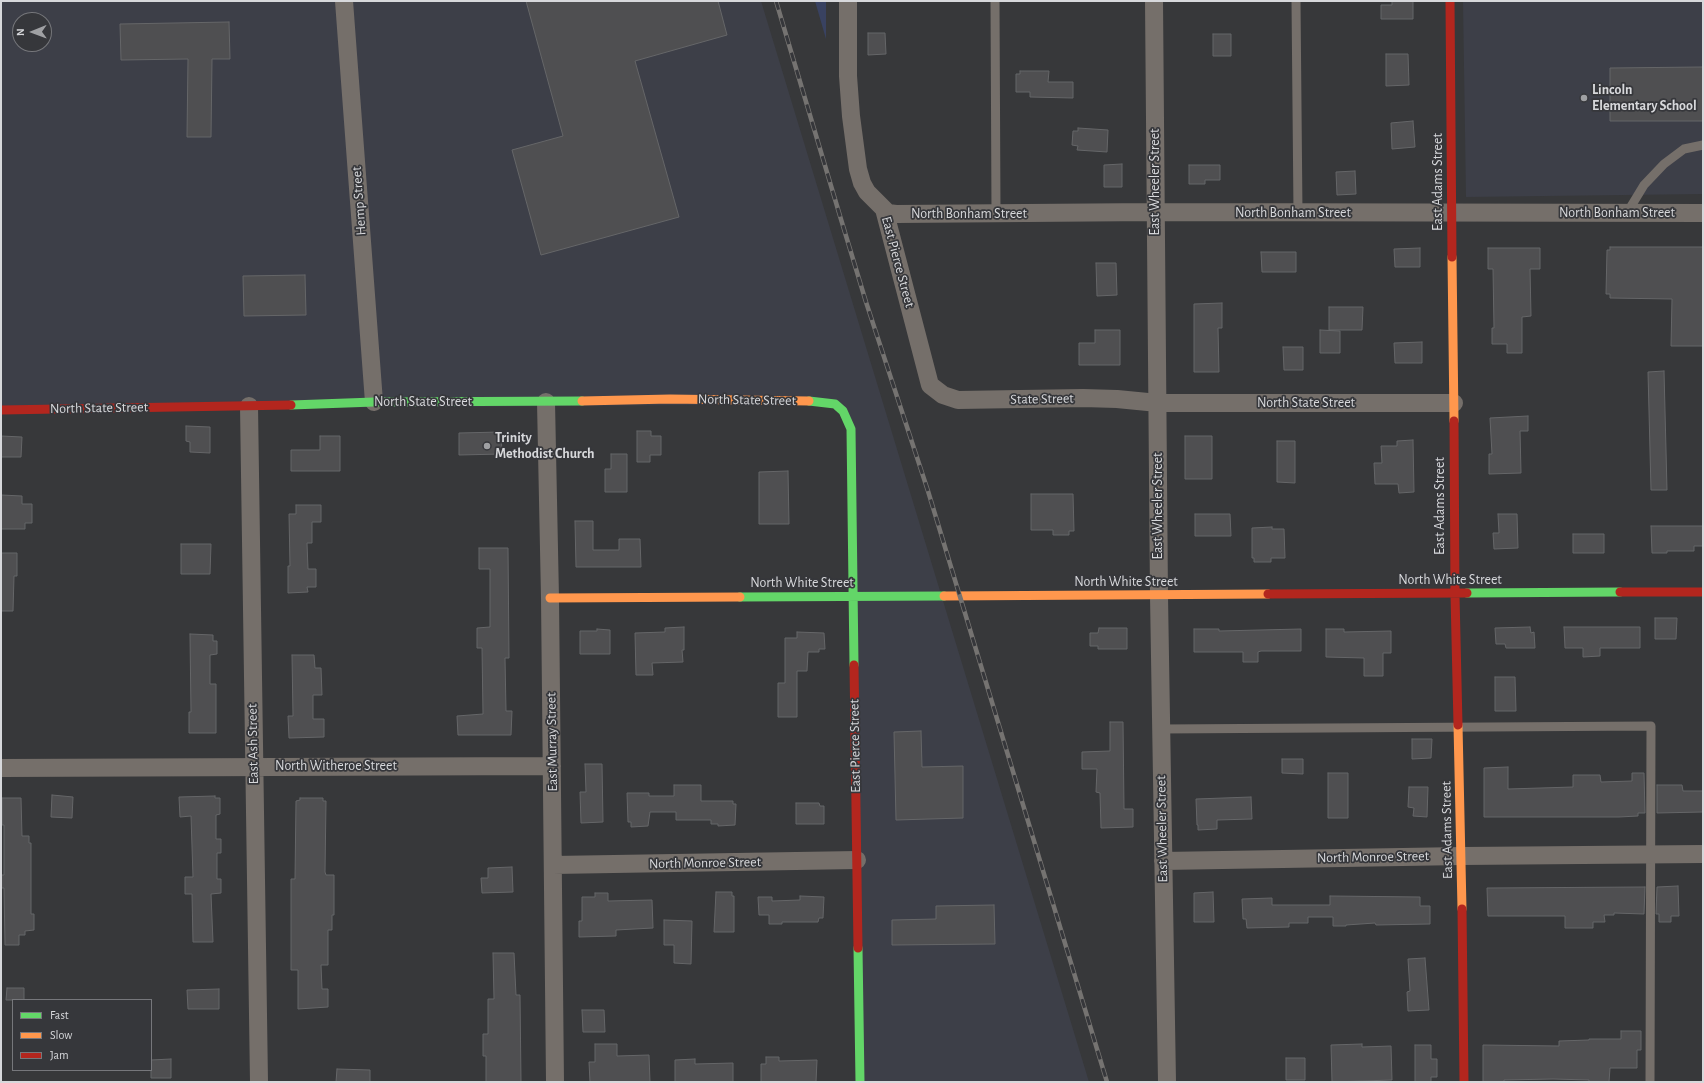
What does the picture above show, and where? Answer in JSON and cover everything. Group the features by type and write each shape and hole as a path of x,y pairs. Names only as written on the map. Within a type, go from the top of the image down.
{"street":[{"name":"Hemp Street","path":"344,1 374,402"},
{"name":"East Pierce Street","path":"848,1 848,76 855,156 862,183 867,192 884,210 930,385"},
{"name":"East Wheeler Street","path":"1154,1 1159,596 1167,1082"},
{"name":"East Adams Street","path":"1450,1 1455,595 1462,856 1464,1082"},
{"name":"North Bonham Street","path":"884,210 888,213 896,214 1156,212 1452,214 1703,213"},
{"name":"State Street","path":"930,385 943,395 958,400 1083,398 1117,399 1158,403"},
{"name":"North State Street","path":"1,410 249,406 374,402 546,402 670,399 820,401 835,404 843,411"},
{"name":"East Murray Street","path":"546,402 550,598 555,1082"},
{"name":"North State Street","path":"1158,403 1454,403"},
{"name":"East Ash Street","path":"249,406 253,766 259,1082"},
{"name":"East Pierce Street","path":"843,411 851,429 860,1082"},
{"name":"North White Street","path":"550,598 1455,595 1703,592"},
{"name":"North Witheroe Street","path":"1,768 552,766"},
{"name":"North Monroe Street","path":"1163,861 1703,854"},
{"name":"North Monroe Street","path":"553,865 857,860"}],"lane":[{"path":"995,1 996,213"},
{"path":"1296,1 1298,213"},
{"path":"1627,213 1644,185 1664,164 1684,149 1703,145"},
{"path":"1161,729 1651,726 1650,1082"}],"shaded area":[{"path":"1,1 761,1 1089,1082 860,1082 851,429 835,404 1,410"},
{"path":"815,1 826,1 826,39"},
{"name":"Lincoln Elementary School","path":"1463,1 1703,1 1703,194 1466,197"}],"building":[{"path":"526,1 718,1 727,35 635,61 679,217 541,255 512,150 563,136"},
{"path":"1392,1 1413,1 1413,19 1381,19 1381,5 1392,5"},
{"path":"229,22 230,59 212,59 211,137 187,137 188,59 121,60 120,24"},
{"path":"868,33 885,33 886,54 868,55"},
{"path":"1213,34 1231,34 1231,56 1213,56"},
{"path":"1386,54 1408,54 1409,85 1386,86"},
{"path":"1703,67 1703,121 1610,121 1610,68"},
{"path":"1020,71 1049,71 1048,82 1073,82 1073,98 1030,97 1030,92 1016,92 1016,74 1020,74"},
{"path":"1413,121 1415,147 1392,149 1391,123"},
{"path":"1078,128 1108,130 1107,152 1077,150 1078,146 1072,145 1073,131 1078,131"},
{"path":"1122,164 1122,187 1104,187 1104,165"},
{"path":"1189,165 1220,165 1220,180 1205,180 1205,184 1189,184"},
{"path":"1355,171 1356,194 1337,195 1336,172"},
{"path":"1610,247 1703,247 1703,346 1671,346 1672,299 1610,298 1610,294 1606,294 1607,250 1610,250"},
{"path":"1420,248 1420,267 1395,267 1394,249"},
{"path":"1488,248 1540,248 1540,269 1530,269 1531,316 1522,317 1522,353 1507,353 1507,344 1492,344 1492,328 1494,328 1493,269 1488,269"},
{"path":"1261,252 1296,252 1296,272 1262,272"},
{"path":"1096,263 1116,263 1117,295 1097,296"},
{"path":"305,275 306,315 244,316 243,276"},
{"path":"1222,303 1222,328 1218,328 1219,372 1194,372 1194,304"},
{"path":"1329,307 1363,307 1362,330 1329,330"},
{"path":"1095,330 1120,330 1120,365 1079,365 1079,343 1095,343"},
{"path":"1320,330 1340,331 1340,353 1320,353"},
{"path":"1422,342 1422,363 1395,363 1394,343"},
{"path":"1283,347 1303,347 1303,370 1284,370"},
{"path":"1664,371 1667,490 1651,490 1648,372"},
{"path":"1528,416 1528,431 1520,431 1521,473 1489,474 1489,454 1492,454 1490,418"},
{"path":"186,426 210,427 210,453 190,452 190,442 186,441"},
{"path":"637,431 651,431 651,436 661,436 661,455 650,455 650,462 637,462"},
{"path":"501,432 502,454 459,455 459,433"},
{"path":"1,436 22,437 21,457 1,457"},
{"path":"320,436 340,436 340,471 291,471 291,450 320,450"},
{"path":"1185,436 1212,436 1212,479 1185,479"},
{"path":"1413,440 1414,492 1399,493 1398,484 1375,484 1374,463 1382,463 1381,446 1397,446 1397,441"},
{"path":"1277,441 1295,441 1295,483 1277,482"},
{"path":"611,454 627,454 627,492 605,492 605,469 611,469"},
{"path":"788,471 789,524 759,524 759,472"},
{"path":"1031,494 1073,494 1074,531 1069,531 1069,535 1053,535 1053,530 1031,530"},
{"path":"1,495 22,496 22,504 32,504 32,523 25,523 25,529 1,529"},
{"path":"296,505 321,505 321,522 312,522 312,543 307,543 308,569 316,569 316,587 307,587 308,592 288,593 288,566 290,566 289,514 296,514"},
{"path":"1195,514 1230,514 1231,536 1195,536"},
{"path":"1498,514 1517,514 1518,548 1494,549 1493,533 1499,533"},
{"path":"575,521 593,521 593,550 619,550 619,539 640,539 641,567 576,567"},
{"path":"1651,526 1703,526 1703,546 1694,546 1694,551 1667,551 1667,553 1652,553"},
{"path":"1272,527 1272,529 1284,529 1285,558 1271,558 1271,562 1254,562 1254,558 1252,558 1252,528"},
{"path":"1573,534 1604,534 1604,553 1573,553"},
{"path":"181,544 211,544 210,574 181,574"},
{"path":"479,548 508,548 509,658 505,658 506,711 512,711 511,735 458,735 457,716 483,714 482,648 477,648 477,628 490,627 490,569 479,569"},
{"path":"1,553 17,553 17,576 14,576 13,611 1,611"},
{"path":"1655,618 1677,618 1676,639 1655,639"},
{"path":"684,627 684,650 682,650 683,662 652,663 653,675 636,675 635,633 665,632 665,628"},
{"path":"1530,627 1531,633 1534,632 1535,648 1506,648 1505,644 1496,644 1495,628"},
{"path":"1564,627 1640,627 1640,648 1600,648 1600,656 1583,657 1583,648 1565,648"},
{"path":"1099,628 1127,628 1127,649 1098,649 1098,646 1090,646 1090,633 1098,633"},
{"path":"597,629 610,630 610,654 580,654 580,631 597,631"},
{"path":"1194,629 1219,629 1219,631 1301,629 1301,651 1261,651 1258,652 1258,662 1243,662 1243,652 1194,652"},
{"path":"1326,629 1344,629 1344,632 1391,631 1391,653 1383,653 1383,676 1364,676 1364,658 1326,657"},
{"path":"797,632 824,633 825,649 819,649 819,652 808,652 807,671 797,671 797,717 778,717 778,683 785,683 785,638 797,638"},
{"path":"190,634 213,635 213,641 217,641 217,654 210,655 210,684 216,684 216,733 189,733 189,712 191,712"},
{"path":"292,655 314,655 315,668 321,668 322,695 313,695 313,719 324,719 324,737 289,738 288,716 293,716"},
{"path":"1495,677 1515,677 1516,711 1495,711"},
{"path":"1110,722 1123,722 1124,809 1133,809 1133,827 1101,828 1100,793 1096,792 1097,769 1082,769 1082,752 1110,751"},
{"path":"921,731 922,767 963,766 963,818 896,820 894,732"},
{"path":"1412,739 1432,739 1431,758 1412,759"},
{"path":"1282,759 1303,759 1303,774 1282,773"},
{"path":"585,764 602,764 603,822 581,823 580,792 586,792"},
{"path":"1508,767 1508,789 1573,787 1573,775 1600,775 1601,782 1632,781 1632,773 1644,773 1645,813 1638,813 1638,816 1619,817 1484,817 1484,768"},
{"path":"1328,773 1348,773 1348,818 1328,818"},
{"path":"674,785 701,785 701,801 733,801 733,804 736,804 735,825 718,826 718,824 711,824 711,820 676,820 676,812 650,812 648,826 631,827 631,822 628,822 627,793 649,793 649,796 674,796"},
{"path":"1657,785 1682,785 1683,791 1703,791 1703,812 1657,813"},
{"path":"1409,787 1428,787 1427,817 1413,816 1414,808 1408,807"},
{"path":"52,795 73,797 72,818 51,817"},
{"path":"215,796 215,798 220,798 220,814 216,815 216,839 221,839 221,853 217,853 217,879 221,879 221,893 211,894 213,942 193,942 192,894 185,894 185,877 193,877 191,816 180,817 179,797"},
{"path":"1251,797 1252,819 1217,820 1217,829 1198,830 1196,799"},
{"path":"2,798 21,798 22,836 29,836 29,843 31,843 31,914 34,914 34,930 25,931 25,935 19,935 19,945 5,945 4,888 1,888 1,875 4,875 4,825 2,825"},
{"path":"300,798 323,798 323,801 326,801 325,872 326,875 334,875 334,915 332,915 332,930 328,930 328,965 321,965 322,989 328,989 328,1007 298,1009 298,970 291,970 291,879 295,879 296,801 300,800"},
{"path":"796,803 819,803 820,806 824,806 824,824 796,824"},
{"path":"512,867 513,892 482,893 481,878 488,878 488,868"},
{"path":"1678,886 1679,916 1671,916 1671,922 1659,922 1659,914 1656,914 1657,887"},
{"path":"1645,887 1644,914 1614,913 1614,915 1604,915 1605,922 1593,922 1593,928 1565,928 1565,916 1488,916 1487,888"},
{"path":"716,892 732,892 732,896 734,896 734,932 714,932"},
{"path":"1213,892 1214,922 1194,922 1194,893"},
{"path":"595,893 608,893 608,901 652,900 653,928 616,930 616,936 579,937 579,921 582,921 582,897 595,897"},
{"path":"800,896 824,897 823,918 819,918 818,922 782,922 782,924 769,924 769,915 759,915 758,897 772,897 772,901 800,900"},
{"path":"1330,896 1420,897 1420,906 1430,906 1430,924 1376,925 1375,923 1333,926 1333,917 1308,917 1308,923 1289,923 1289,927 1247,928 1246,919 1243,919 1242,899 1272,898 1272,905 1330,905"},
{"path":"994,905 995,944 892,945 892,920 936,919 936,906"},
{"path":"664,920 692,921 691,964 674,963 674,945 664,945"},
{"path":"493,953 514,953 516,995 520,995 521,1082 486,1082 486,1056 483,1056 483,1034 488,1034 488,999 494,999"},
{"path":"1425,958 1429,1010 1408,1011 1407,992 1410,991 1408,959"},
{"path":"7,988 24,988 24,999 6,1000"},
{"path":"219,989 219,1009 188,1009 187,990"},
{"path":"582,1010 604,1010 605,1032 583,1032"},
{"path":"1621,1031 1641,1031 1641,1050 1637,1050 1637,1068 1610,1068 1609,1082 1553,1079 1483,1082 1483,1045 1559,1046 1559,1041 1621,1039"},
{"path":"595,1044 617,1044 617,1056 649,1055 650,1082 590,1082 589,1062 595,1062"},
{"path":"1362,1044 1362,1047 1391,1046 1392,1080 1332,1082 1331,1045"},
{"path":"1415,1045 1431,1045 1431,1059 1437,1059 1437,1077 1431,1077 1431,1082 1415,1082"},
{"path":"766,1057 779,1057 779,1061 817,1060 816,1082 761,1082 761,1064 766,1064"},
{"path":"1286,1058 1305,1058 1305,1080 1286,1080"},
{"path":"171,1059 171,1078 151,1078 152,1060"},
{"path":"695,1059 695,1064 733,1063 733,1082 675,1082 675,1060"},
{"path":"337,1069 370,1070 370,1082 336,1082"}],"railway":[{"path":"776,1 866,302 928,491 1107,1082"}],"traffic: fast":[{"path":"291,405 374,402 582,401"},
{"path":"809,401 835,404 843,411 851,429 854,665"},
{"path":"1467,593 1620,592"},
{"path":"740,597 944,596"},
{"path":"858,948 860,1082"}],"traffic: slow":[{"path":"1452,257 1454,421"},
{"path":"582,401 670,399 809,401"},
{"path":"944,596 1268,594"},
{"path":"550,598 740,597"},
{"path":"1458,725 1462,909"}],"traffic: jam":[{"path":"1450,1 1452,257"},
{"path":"1,410 291,405"},
{"path":"1454,421 1455,595 1458,725"},
{"path":"1620,592 1703,592"},
{"path":"1268,594 1467,593"},
{"path":"854,665 858,948"},
{"path":"1462,909 1464,1082"}],"place":[{"name":"Lincoln Elementary School","path":"1584,98"},
{"name":"Trinity Methodist Church","path":"487,446"}]}
